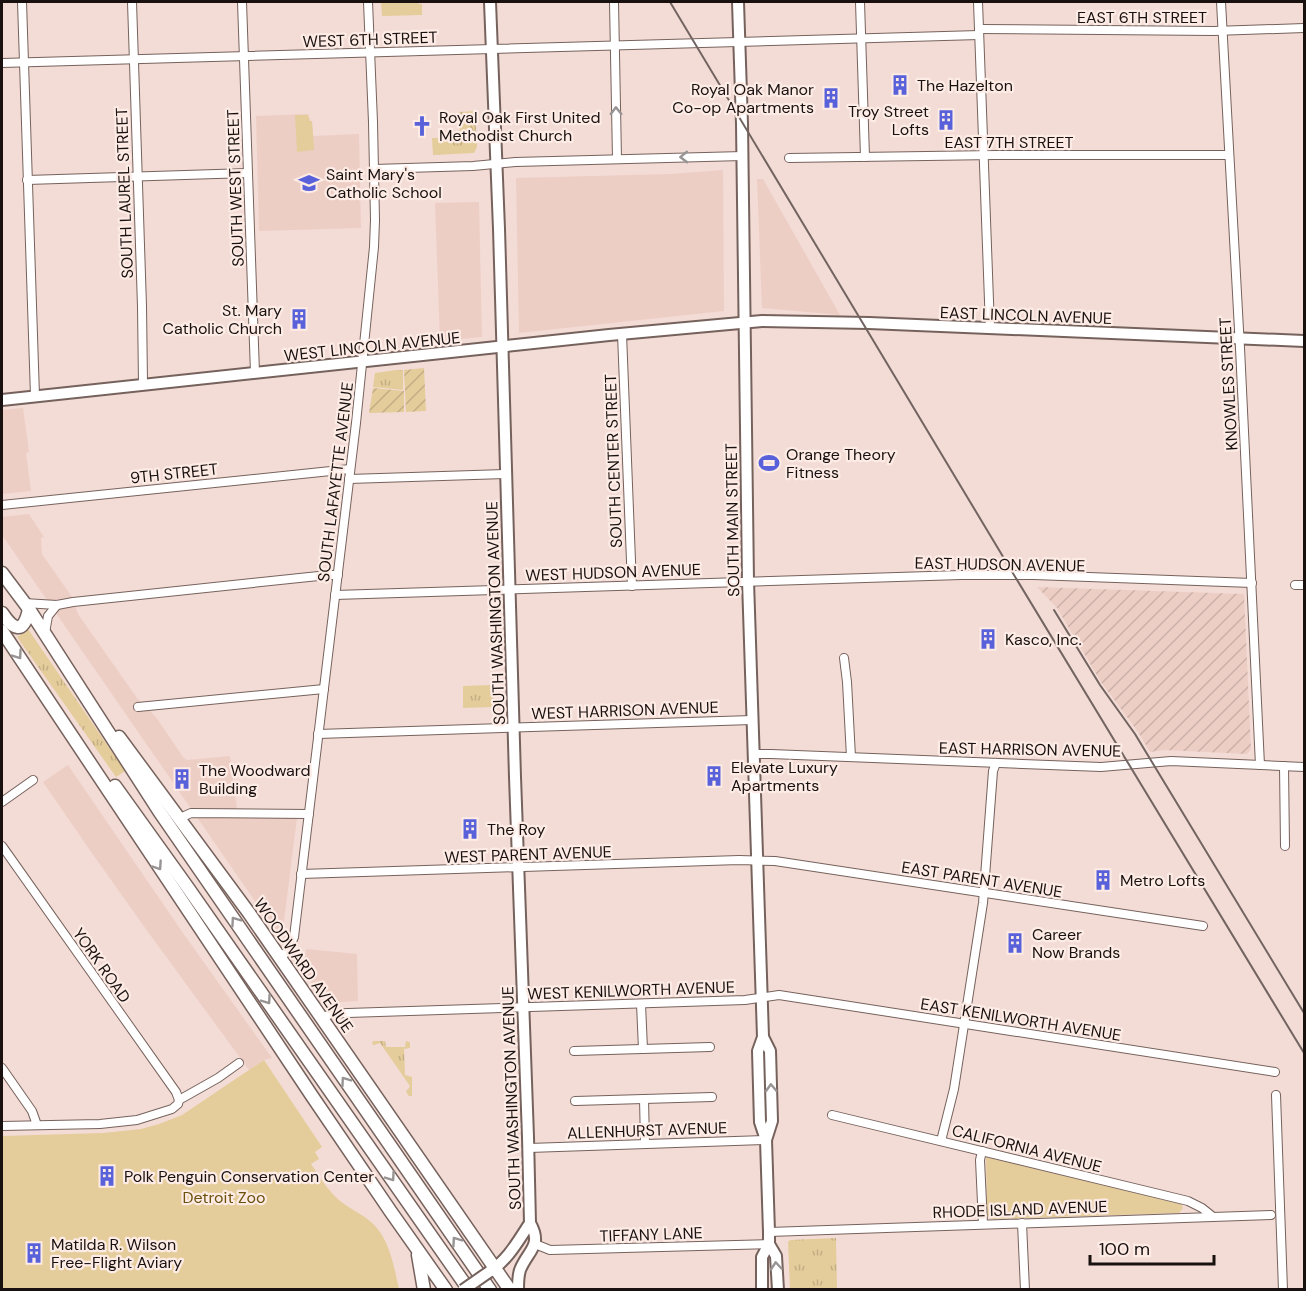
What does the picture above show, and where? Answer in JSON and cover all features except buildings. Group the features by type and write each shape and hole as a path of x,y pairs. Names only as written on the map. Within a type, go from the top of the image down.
{"main road":[{"name":"SOUTH WASHINGTON AVENUE","path":"490,2 530,1223 536,1233 535,1244"},
{"name":"SOUTH MAIN STREET","path":"738,2 743,156 746,463 752,720 763,1037 770,1051 772,1121 766,1140 769,1244 762,1257 762,1289"},
{"name":"EAST LINCOLN AVENUE","path":"746,322 785,321 1305,341"},
{"name":"WEST LINCOLN AVENUE","path":"2,400 746,322"},
{"name":"WOODWARD AVENUE","path":"2,573 65,664 159,812 490,1290"},
{"path":"2,613 13,627 21,627 25,624 26,606"},
{"path":"2,631 312,1096 446,1290"},
{"name":"WOODWARD AVENUE","path":"65,664 249,913 492,1270 510,1290"},
{"path":"35,680 186,885 469,1290"},
{"name":"SOUTH WASHINGTON AVENUE","path":"463,1290 492,1270 515,1246 530,1223"},
{"path":"518,1290 520,1270 535,1244"},
{"name":"SOUTH MAIN STREET","path":"769,1244 776,1256 778,1290"},
{"path":"417,1248 424,1290"}],"street":[{"path":"22,2 35,396"},
{"name":"SOUTH LAUREL STREET","path":"132,2 143,384"},
{"name":"SOUTH WEST STREET","path":"242,2 255,373"},
{"name":"SOUTH LAFAYETTE AVENUE","path":"279,958 288,951 294,938 363,361 374,236 368,2"},
{"path":"614,2 617,159"},
{"path":"860,2 865,157"},
{"path":"978,2 990,328"},
{"name":"KNOWLES STREET","path":"1221,2 1240,338 1260,765"},
{"name":"EAST 6TH STREET","path":"739,42 861,39 979,32 1305,28"},
{"name":"WEST 6TH STREET","path":"2,63 739,42"},
{"name":"EAST 7TH STREET","path":"789,158 1229,154"},
{"path":"374,169 496,165 512,162 743,156"},
{"path":"27,180 248,173"},
{"name":"SOUTH CENTER STREET","path":"622,334 632,586"},
{"name":"9TH STREET","path":"2,505 350,469"},
{"path":"349,478 505,474"},
{"path":"26,606 57,605 338,575"},
{"name":"EAST HUDSON AVENUE","path":"748,581 1034,575 1252,583"},
{"name":"WEST HUDSON AVENUE","path":"335,595 748,581"},
{"path":"1294,585 1305,585"},
{"path":"45,634 48,616 57,605"},
{"path":"844,658 851,757"},
{"path":"138,707 324,689"},
{"name":"WEST HARRISON AVENUE","path":"318,734 752,720"},
{"name":"EAST HARRISON AVENUE","path":"754,754 1101,767 1163,761 1305,767"},
{"path":"941,1141 954,1089 984,893 993,771 996,763"},
{"path":"1284,766 1285,846"},
{"path":"2,802 33,780"},
{"path":"178,819 191,813 309,814"},
{"name":"YORK ROAD","path":"2,846 176,1092 179,1100"},
{"name":"WEST PARENT AVENUE","path":"301,874 757,861"},
{"name":"EAST PARENT AVENUE","path":"757,861 779,861 1203,926"},
{"name":"EAST KENILWORTH AVENUE","path":"762,998 780,995 1275,1072"},
{"name":"WEST KENILWORTH AVENUE","path":"321,1018 331,1014 762,998"},
{"path":"641,1004 643,1049"},
{"path":"574,1051 710,1047"},
{"path":"2,1126 100,1124 137,1120 172,1109 179,1100 239,1063"},
{"path":"2,1068 32,1111 37,1125"},
{"path":"1276,1095 1284,1290"},
{"path":"575,1101 712,1097"},
{"path":"644,1099 645,1143"},
{"name":"CALIFORNIA AVENUE","path":"832,1115 1188,1201 1212,1216"},
{"name":"ALLENHURST AVENUE","path":"529,1148 766,1140"},
{"path":"982,1151 980,1160 983,1224"},
{"name":"RHODE ISLAND AVENUE","path":"769,1232 1271,1215"},
{"path":"1022,1223 1025,1290"},
{"name":"TIFFANY LANE","path":"535,1244 550,1250 769,1244"}],"shaded area":[{"name":"Saint Mary's Catholic School","path":"308,114 312,121 313,136 359,134 361,228 259,231 256,116"},
{"path":"723,170 724,311 519,333 516,178 670,174"},
{"path":"757,179 763,179 840,315 762,308"},
{"path":"479,202 482,337 440,341 435,203"},
{"path":"23,408 31,491 2,494 2,410"},
{"path":"29,514 44,537 41,538 42,554 72,597 78,614 137,698 156,717 183,757 187,760 230,756 238,816 297,818 282,937 279,936 2,535 2,517"},
{"path":"1037,587 1244,594 1251,749 1247,754 1164,750 1150,752 1101,682 1057,608"},
{"path":"68,765 272,1058 264,1060 249,1070 89,849 43,782"},
{"path":"306,949 357,954 358,1001 326,1003 303,971"}],"green space":[{"path":"381,2 418,2 422,4 422,15 382,16"},
{"path":"475,111 477,147 474,153 433,155 432,138 460,137 459,112"},
{"path":"295,115 308,115 312,121 314,150 297,152"},
{"path":"424,368 426,411 406,412 404,370"},
{"path":"403,370 403,390 373,387 375,373"},
{"path":"373,388 404,391 404,412 369,413"},
{"path":"27,629 125,771 116,777 17,637"},
{"path":"493,685 494,707 463,708 463,686"},
{"path":"373,1041 385,1041 386,1047 405,1047 406,1041 410,1042 410,1048 404,1049 405,1075 412,1077 412,1096 406,1092 410,1086 380,1043 374,1045"},
{"name":"Detroit Zoo","path":"264,1060 322,1147 315,1152 319,1159 311,1164 324,1184 345,1205 371,1222 384,1238 399,1289 2,1289 2,1136 103,1133 141,1129 159,1124 182,1115"},
{"path":"986,1157 1181,1204 1183,1208 1179,1213 991,1219 987,1215"},
{"path":"836,1238 837,1289 790,1289 788,1242 790,1240"}],"railway":[{"path":"670,2 1304,1053"},
{"path":"1054,610 1100,685 1135,734 1304,1013"}],"place":[{"name":"The Hazelton","path":"900,85"},
{"name":"Royal Oak Manor Co-op Apartments","path":"831,98"},
{"name":"Troy Street Lofts","path":"946,120"},
{"name":"Royal Oak First United Methodist Church","path":"422,126"},
{"name":"Saint Mary's Catholic School","path":"309,183"},
{"name":"St. Mary Catholic Church","path":"299,319"},
{"name":"Orange Theory Fitness","path":"769,463"},
{"name":"Kasco, Inc.","path":"988,639"},
{"name":"Elevate Luxury Apartments","path":"714,776"},
{"name":"The Woodward Building","path":"182,779"},
{"name":"The Roy","path":"470,829"},
{"name":"Metro Lofts","path":"1103,880"},
{"name":"Career Now Brands","path":"1015,943"},
{"name":"Polk Penguin Conservation Center","path":"107,1176"},
{"name":"Matilda R. Wilson Free-Flight Aviary","path":"34,1253"}]}
